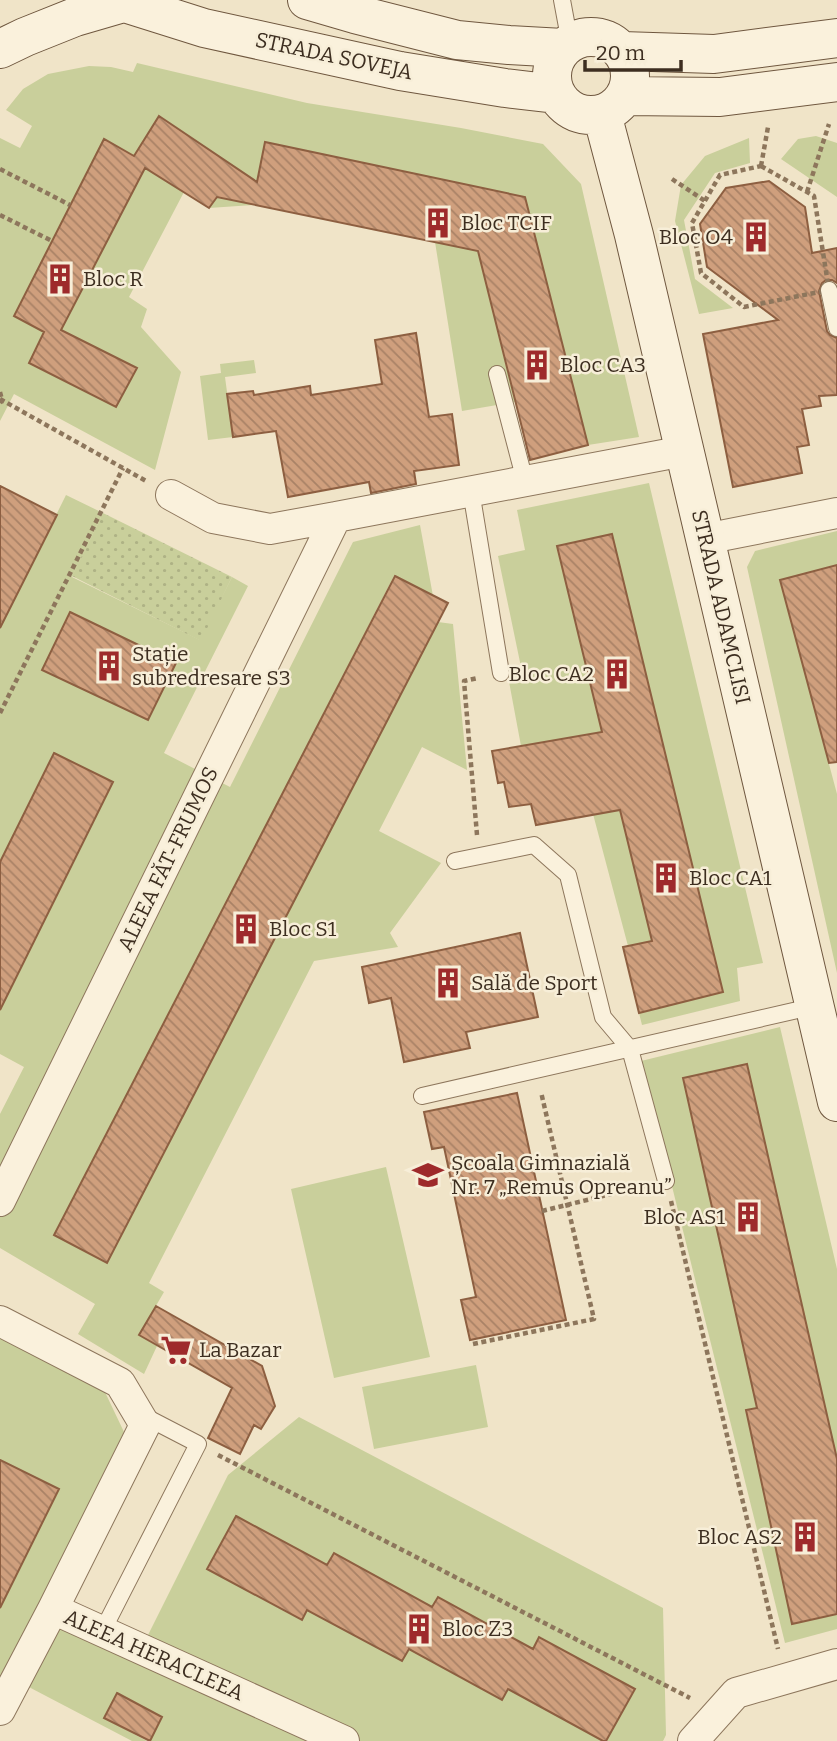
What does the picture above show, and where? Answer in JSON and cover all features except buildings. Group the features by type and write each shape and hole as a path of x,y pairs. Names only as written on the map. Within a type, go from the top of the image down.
{"main road":[{"name":"STRADA SOVEJA","path":"307,0 355,7 457,40 509,45 566,45"},
{"name":"STRADA SOVEJA","path":"119,2 204,28 400,71 556,94"},
{"path":"0,49 75,17 119,2"},
{"path":"613,105 629,85 628,61 622,51 613,43 592,36 566,45 557,56 552,74 556,94 570,109 580,114 591,115 613,105 720,97 837,82"},
{"path":"622,51 715,54 837,38"},
{"name":"STRADA ADAMCLISI","path":"613,105 634,235 837,1102"}],"street":[{"path":"171,495 213,518 271,529 684,451"},
{"path":"705,539 837,513"},
{"name":"ALEEA FĂT-FRUMOS","path":"0,1200 336,517"},
{"path":"0,1321 120,1383 138,1413"},
{"name":"ALEEA HERACLEEA","path":"138,1413 145,1425 53,1609 344,1741"},
{"path":"0,1710 53,1609"},
{"path":"693,1741 736,1693 837,1664"}],"lane":[{"path":"562,0 566,45"},
{"path":"830,290 837,328"},
{"path":"497,374 525,481"},
{"path":"471,491 501,673"},
{"path":"455,861 534,845 568,875 603,1017 630,1049 666,1181"},
{"path":"422,1096 814,1006"},
{"path":"102,1632 198,1444 138,1413"}],"path":[{"path":"807,192 829,124"},
{"path":"761,166 768,127"},
{"path":"761,166 814,196 830,290 744,306 701,274 692,223 720,175 761,166"},
{"path":"0,169 70,205"},
{"path":"672,179 705,201"},
{"path":"0,215 52,241"},
{"path":"0,392 1,401 171,495"},
{"path":"0,713 124,468"},
{"path":"478,857 464,681 501,673"},
{"path":"473,1344 594,1319 536,1070"},
{"path":"542,1211 666,1181 785,1679"},
{"path":"198,1444 718,1713"}],"green space":[{"path":"137,63 307,103 543,144 581,184 639,437 588,445 525,197 266,143 253,205 209,208 236,168 160,116 134,156 103,140 14,316 44,332 29,364 116,406 137,368 61,330 145,168 184,192 129,297 147,309 141,327 181,372 155,470 14,394 0,421 0,138 20,148 32,126 6,110 23,89 48,74 89,66 133,72"},
{"path":"816,136 837,143 837,197 781,159 798,139"},
{"path":"749,138 750,163 715,173 684,220 695,279 733,308 699,314 675,221 681,185 705,156"},
{"path":"435,242 478,251 515,402 462,411"},
{"path":"254,360 256,373 225,377 233,437 208,440 200,376 221,373 220,364"},
{"path":"649,483 763,963 737,968 740,1001 642,1025 639,1013 723,992 612,534 557,547 652,941 628,946 593,814 576,818 561,740 521,746 507,671 521,667 498,556 525,550 517,510"},
{"path":"66,495 103,513 72,577 200,640 232,577 248,586 164,753 230,787 353,542 420,525 433,596 394,576 55,1236 106,1263 438,622 453,624 467,770 422,747 379,831 441,863 390,933 398,947 314,961 149,1283 164,1292 139,1335 157,1346 144,1374 78,1334 95,1304 0,1248 0,1114 24,1067 0,1054 0,1010 113,782 54,753 0,862 0,612 10,608","holes":["70,612 175,663 148,720 42,670"]},
{"path":"103,513 232,577 201,641 72,576"},
{"path":"837,531 837,565 780,581 837,794 837,973 747,567 755,551"},
{"path":"780,1027 837,1269 837,1459 747,1064 684,1078 757,1408 746,1411 792,1623 837,1614 837,1629 785,1643 641,1061"},
{"path":"386,1167 430,1357 334,1378 291,1189"},
{"path":"0,1336 104,1390 124,1432 0,1683 0,1608 59,1489 2,1461 0,1463"},
{"path":"476,1365 488,1427 374,1449 362,1387"},
{"path":"299,1417 663,1608 666,1735 663,1741 606,1741 634,1689 540,1637 533,1649 438,1597 432,1607 327,1565 236,1516 207,1569 301,1620 307,1610 402,1661 409,1649 501,1700 508,1689 603,1741 150,1741 162,1717 117,1693 104,1718 147,1741 132,1741 25,1685 55,1625 135,1661 228,1475"}],"place":[{"name":"Bloc TCIF","path":"438,223"},
{"name":"Bloc O4","path":"756,237"},
{"name":"Bloc R","path":"60,279"},
{"name":"Bloc CA3","path":"537,365"},
{"name":"Stație subredresare S3","path":"109,666"},
{"name":"Bloc CA2","path":"617,674"},
{"name":"Bloc CA1","path":"666,878"},
{"name":"Bloc S1","path":"246,929"},
{"name":"Sală de Sport","path":"448,983"},
{"name":"Școala Gimnazială Nr. 7 „Remus Opreanu”","path":"428,1175"},
{"name":"Bloc AS1","path":"748,1217"},
{"name":"La Bazar","path":"176,1350"},
{"name":"Bloc AS2","path":"805,1537"},
{"name":"Bloc Z3","path":"419,1629"}]}
